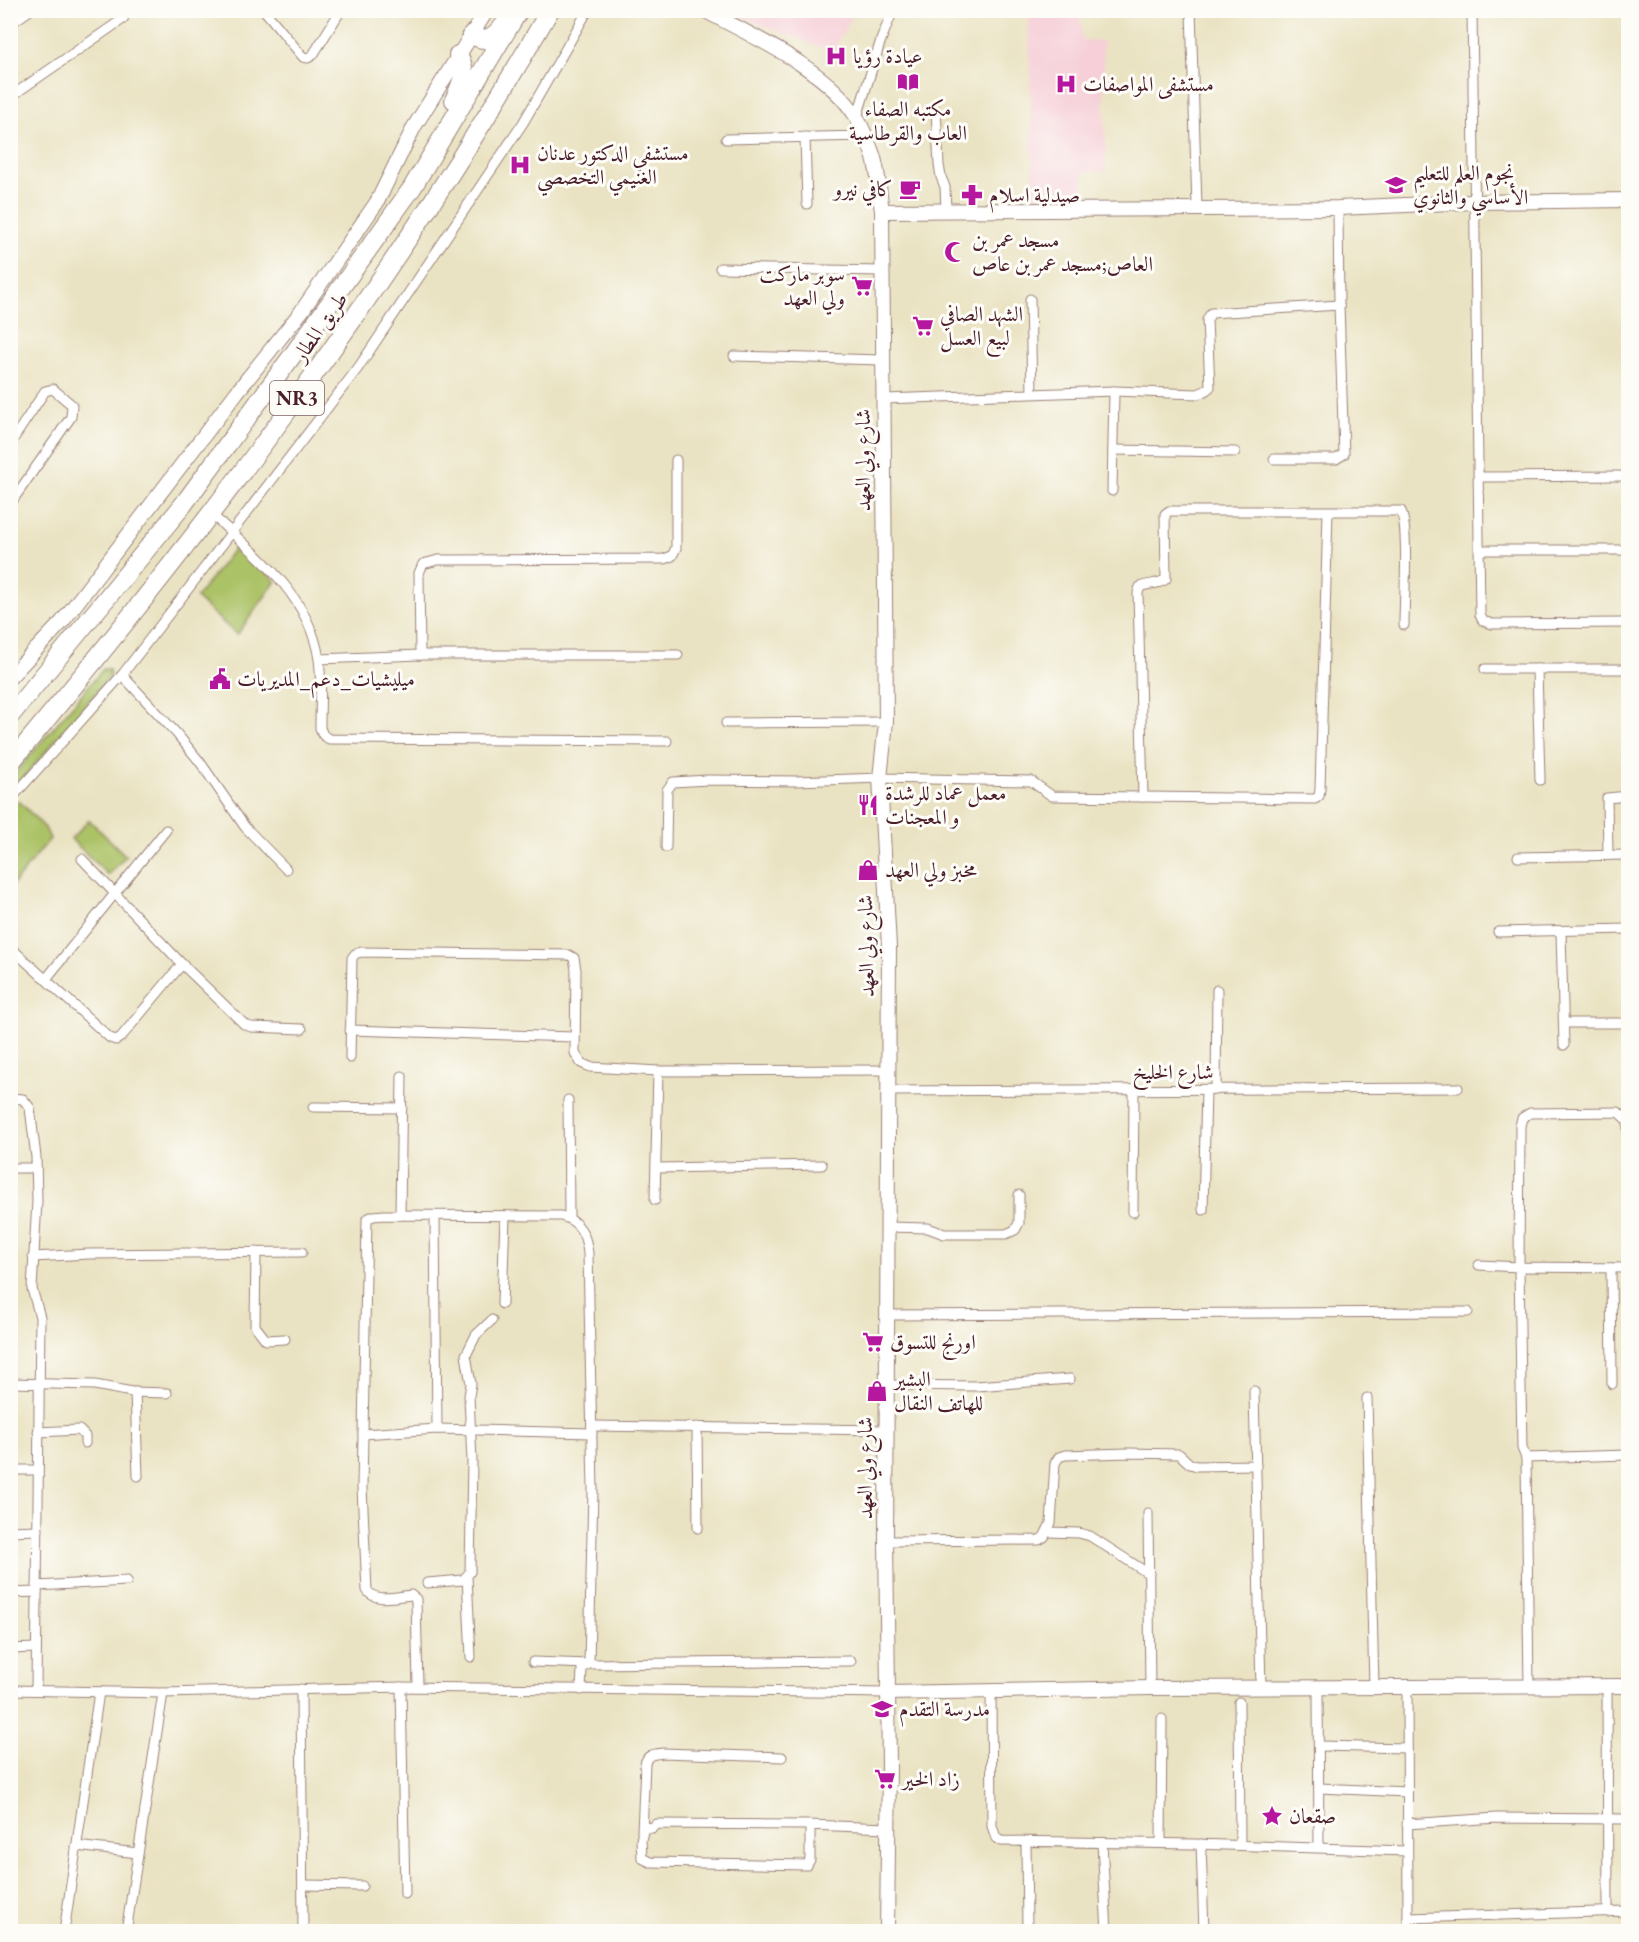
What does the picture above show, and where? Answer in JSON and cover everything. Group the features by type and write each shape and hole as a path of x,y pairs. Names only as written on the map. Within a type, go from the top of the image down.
{"highway":[{"path":"472,34 480,39 492,38 518,10"},
{"name":"طريق المطار","path":"10,716 183,505 299,347 412,188 518,10"},
{"name":"طريق المطار","path":"10,763 212,514 342,337 445,184 515,72 550,10"},
{"path":"427,163 463,81 463,64 458,54"}],"street":[{"path":"10,24 30,10"},
{"path":"10,97 123,19 127,10"},
{"path":"264,10 303,57 308,58 313,55 341,10"},
{"path":"10,677 62,622 230,401 301,312 377,201 414,127 486,10"},
{"path":"10,800 122,675 358,368 512,140 588,10"},
{"name":"شارع ولي العهد","path":"704,10 794,60 825,82 841,98 857,117 873,154 882,211 886,722 880,778 889,947 886,1385 887,1932"},
{"path":"857,117 881,40 893,10"},
{"path":"1191,10 1197,207"},
{"path":"1472,10 1480,615 1486,623 1629,623"},
{"path":"936,110 939,165 945,187 946,210"},
{"path":"726,139 865,136"},
{"path":"805,137 807,204"},
{"path":"882,211 1197,207 1338,208 1474,202 1629,200"},
{"path":"1274,459 1336,459 1344,454 1338,208"},
{"path":"720,268 882,271"},
{"path":"1030,298 1032,393"},
{"path":"884,399 1114,391 1198,394 1210,387 1207,320 1211,313 1339,305"},
{"path":"734,356 882,360"},
{"path":"10,444 45,391 53,389 72,405 71,417 10,504"},
{"path":"1112,490 1114,391"},
{"path":"1113,450 1235,452"},
{"path":"420,655 418,573 423,564 438,560 664,559 672,556 676,548 676,460"},
{"path":"1479,477 1629,476"},
{"path":"1143,797 1138,593 1140,587 1145,584 1163,582 1166,579 1165,514 1169,511 1401,511 1405,541 1404,625"},
{"path":"666,847 667,790 673,782 880,778 1031,781 1052,796 1315,799 1319,796 1323,718 1328,512"},
{"path":"212,514 260,558 295,597 309,627 319,659 320,728 323,735 329,739 667,741"},
{"path":"1480,550 1629,550"},
{"path":"319,659 420,655 678,655"},
{"path":"1485,669 1629,669"},
{"path":"1537,669 1540,780"},
{"path":"122,675 177,734 200,762 245,827 286,870"},
{"path":"726,723 886,722"},
{"path":"1608,855 1607,798 1629,796"},
{"path":"46,979 166,830"},
{"path":"1518,856 1629,855"},
{"path":"82,859 182,964 247,1026 302,1029"},
{"path":"1498,932 1629,929"},
{"path":"1561,931 1564,1045"},
{"path":"10,947 110,1038 116,1040 121,1037 182,964"},
{"path":"350,1058 352,958 355,954 360,952 569,955 574,958 576,970 575,1053 581,1063 590,1067 658,1071 888,1070"},
{"path":"1216,1090 1217,990"},
{"path":"1564,1023 1620,1023"},
{"path":"350,1030 574,1037"},
{"path":"655,1200 658,1071"},
{"path":"400,1215 402,1076"},
{"name":"شارع الخليخ","path":"888,1091 1458,1088"},
{"path":"1133,1212 1134,1090"},
{"path":"1203,1210 1206,1090"},
{"path":"10,1098 23,1099 28,1102 36,1168 37,1201 32,1289 39,1317 40,1382 37,1470 36,1690"},
{"path":"568,1100 569,1218"},
{"path":"313,1107 402,1108"},
{"path":"1529,1687 1526,1458 1522,1448 1519,1266 1520,1126 1522,1118 1530,1113 1618,1112 1628,1121 1629,1133"},
{"path":"657,1168 822,1165"},
{"path":"10,1168 36,1168"},
{"path":"887,1227 928,1228 944,1234 1006,1234 1015,1230 1019,1223 1019,1195"},
{"path":"435,1215 437,1429"},
{"path":"418,1687 416,1599 411,1595 375,1598 369,1595 367,1590 362,1488 367,1219 373,1216 561,1216 569,1218 585,1235 588,1253 593,1490 589,1664"},
{"path":"502,1304 505,1216"},
{"path":"256,1252 255,1326 266,1340 285,1339"},
{"path":"33,1257 89,1254 302,1252"},
{"path":"1479,1265 1629,1268"},
{"path":"1611,1268 1612,1384"},
{"path":"887,1315 1468,1312"},
{"path":"427,1583 463,1580 470,1572 471,1430 470,1376 466,1355 476,1335 492,1320"},
{"path":"886,1385 976,1386 1070,1379"},
{"path":"10,1383 95,1385 135,1392 167,1393"},
{"path":"1254,1391 1261,1689"},
{"path":"135,1392 138,1476"},
{"path":"1366,1398 1374,1687"},
{"path":"363,1434 437,1429 592,1430 698,1427 887,1430"},
{"path":"698,1427 698,1528"},
{"path":"38,1432 80,1430 85,1436 86,1443"},
{"path":"886,1541 1039,1540 1048,1532 1051,1523 1055,1463 1059,1456 1128,1453 1179,1454 1190,1464 1197,1466 1256,1464"},
{"path":"1526,1458 1629,1455"},
{"path":"10,1470 37,1470"},
{"path":"1148,1513 1150,1688"},
{"path":"10,1531 38,1530"},
{"path":"1048,1532 1079,1533 1090,1536 1149,1574"},
{"path":"467,1577 471,1657"},
{"path":"10,1593 127,1581"},
{"path":"10,1649 36,1648"},
{"path":"533,1662 589,1664 851,1661"},
{"path":"581,1690 582,1668 589,1664"},
{"path":"1608,1686 1608,1912"},
{"path":"10,1690 163,1693 418,1687 888,1693 1150,1688 1629,1686"},
{"path":"401,1687 405,1894"},
{"path":"1407,1688 1408,1932"},
{"path":"301,1689 303,1932"},
{"path":"1318,1689 1319,1847"},
{"path":"64,1932 99,1692"},
{"path":"991,1692 992,1826 996,1838 1001,1841 1202,1844 1407,1851"},
{"path":"126,1932 163,1693"},
{"path":"1239,1702 1240,1845"},
{"path":"1161,1844 1162,1719"},
{"path":"1319,1746 1407,1748"},
{"path":"782,1757 663,1753 650,1755 645,1764 642,1858 650,1862 807,1865 810,1860 810,1825"},
{"path":"1319,1788 1407,1792"},
{"path":"1407,1824 1497,1818 1629,1819"},
{"path":"641,1840 644,1827 652,1828 656,1824 888,1828"},
{"path":"1026,1842 1027,1932"},
{"path":"1102,1843 1107,1932"},
{"path":"1202,1844 1204,1932"},
{"path":"76,1846 138,1852"},
{"path":"303,1885 362,1886"},
{"path":"1408,1917 1629,1911"}],"shaded area":[{"path":"727,11 855,11 832,52"},
{"path":"1028,11 1079,11 1082,40 1103,41 1106,171 1083,172 1084,200 1034,202"}],"green space":[{"path":"236,546 276,581 237,635 196,598"},
{"path":"103,669 109,669 110,676 11,793 11,778"},
{"path":"19,801 45,828 50,839 11,887 11,808"},
{"path":"89,820 126,856 108,875 71,839"}],"place":[{"name":"عيادة رؤيا","path":"836,56"},
{"name":"مكتبه الصفاء العاب والقرطاسية","path":"908,82"},
{"name":"مستشفى المواصفات","path":"1066,84"},
{"name":"مستشفي الدكتور عدنان الغنيمي التخصصي","path":"520,165"},
{"name":"نجوم العلم للتعليم الأساسي والثانوي","path":"1396,185"},
{"name":"كافي نيرو","path":"910,189"},
{"name":"صيدلية اسلام","path":"972,195"},
{"name":"مسجد عمر بن العاص;مسجد عمر بن عاص","path":"955,252"},
{"name":"سوبر ماركت ولي العهد","path":"862,286"},
{"name":"الشهد الصافي لبيع العسل","path":"923,326"},
{"name":"ميليشيات_دعم_المديريات","path":"220,679"},
{"name":"معمل عماد للرشدة و المعجنات","path":"868,805"},
{"name":"مخبز ولي العهد","path":"868,870"},
{"name":"اورنج للتسوق","path":"873,1342"},
{"name":"البشير للهاتف النقال","path":"877,1391"},
{"name":"مدرسة التقدم","path":"882,1709"},
{"name":"زاد الخير","path":"885,1779"},
{"name":"صقعان","path":"1272,1816"}]}
